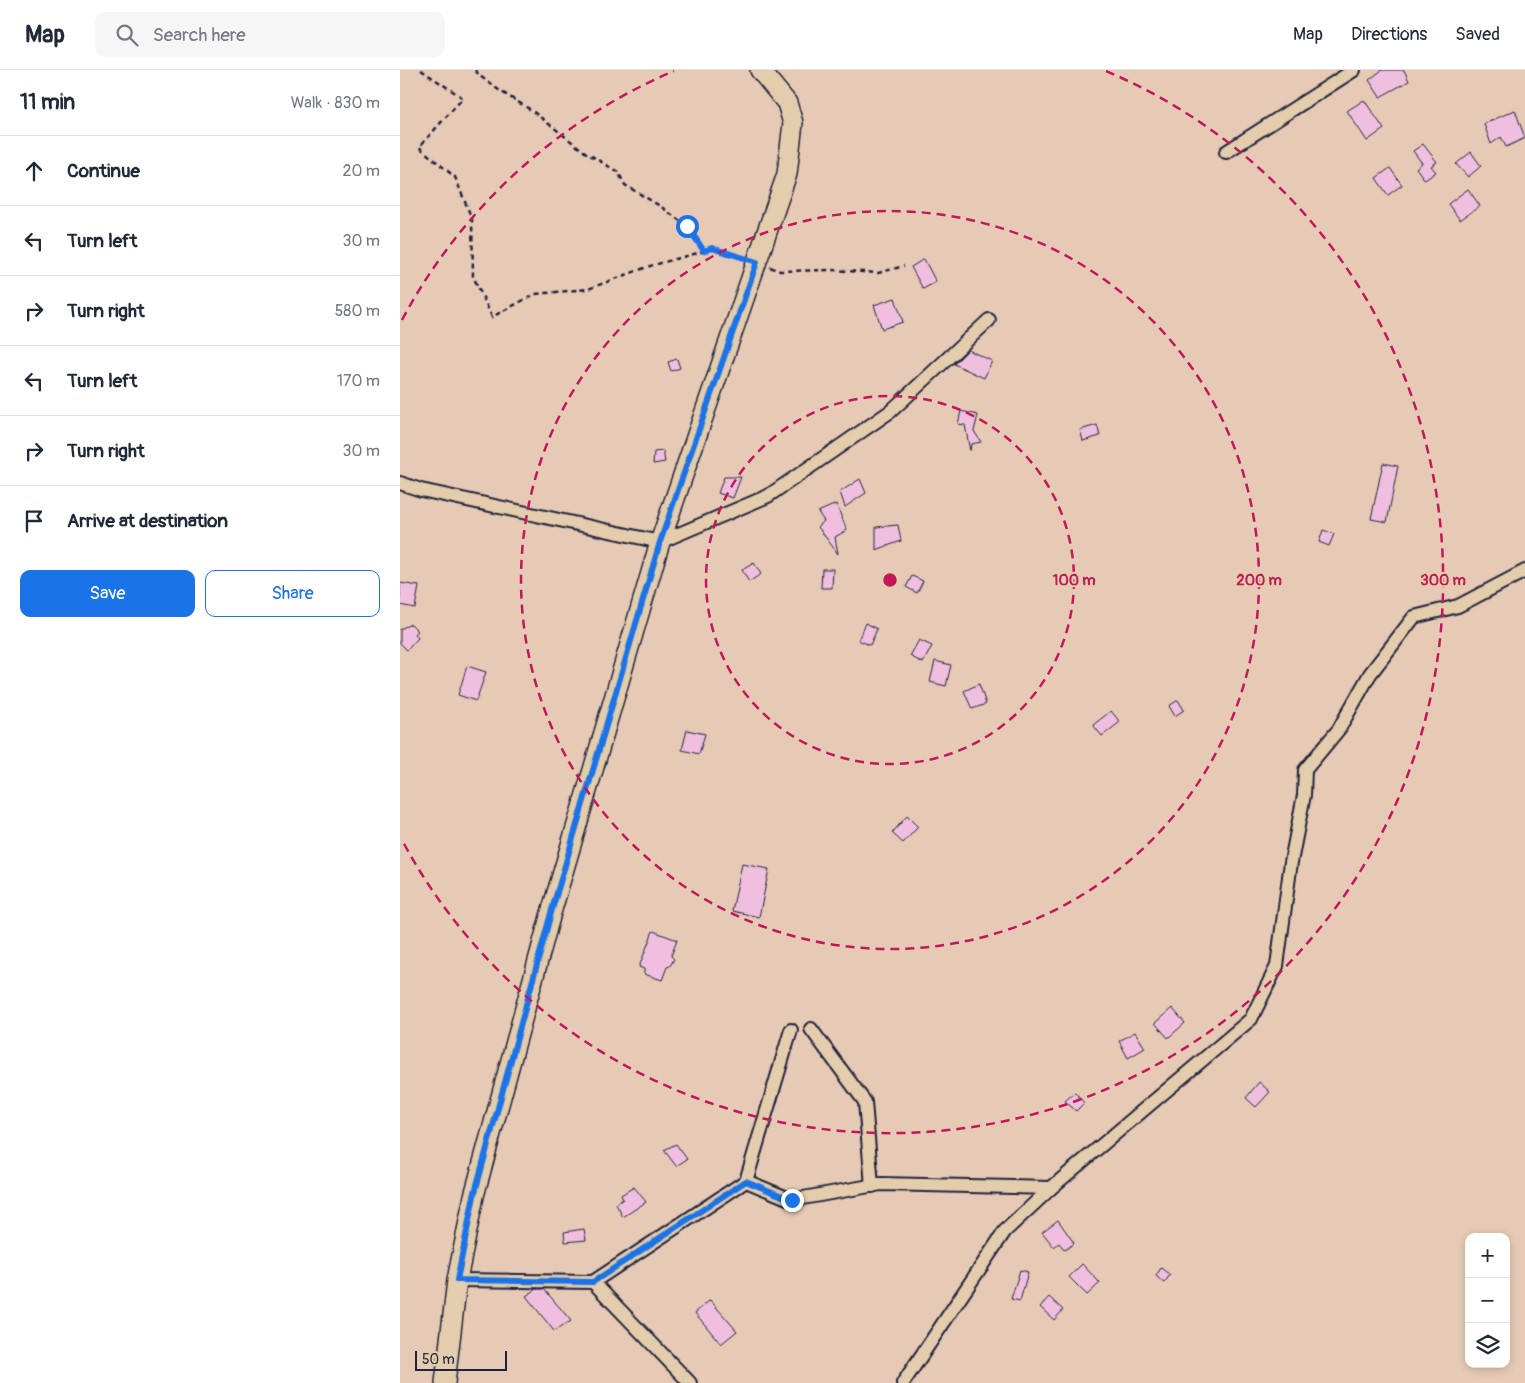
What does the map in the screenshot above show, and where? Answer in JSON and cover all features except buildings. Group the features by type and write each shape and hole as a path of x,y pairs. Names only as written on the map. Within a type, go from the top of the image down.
{"street":[{"path":"445,1383 457,1280 474,1196 551,913 660,542 787,174 793,123 788,103 760,70"},
{"path":"1226,152 1354,70"},
{"path":"400,482 421,490 660,542 768,496 891,411 989,320"},
{"path":"903,1383 1006,1231 1051,1188 1251,1019 1277,966 1291,862 1304,795 1305,770 1339,729 1370,674 1414,617 1458,606 1525,571"},
{"path":"811,1029 865,1102 872,1186"},
{"path":"457,1280 593,1282 746,1181 791,1030"},
{"path":"746,1181 792,1200 881,1184 1051,1188"},
{"path":"593,1282 690,1383"}],"path":[{"path":"421,70 463,98 419,147 455,177 472,219 473,276 492,317 535,294 588,289 650,266 712,248 780,271 833,270 878,273 904,266"},
{"path":"475,70 500,91 531,110 585,152 618,172 625,185 660,206 687,226 704,251"}],"route":[{"path":"687,226 704,251 712,248 757,262 660,542 551,913 503,1085 474,1196 457,1280 593,1282 746,1181 792,1200"}]}
